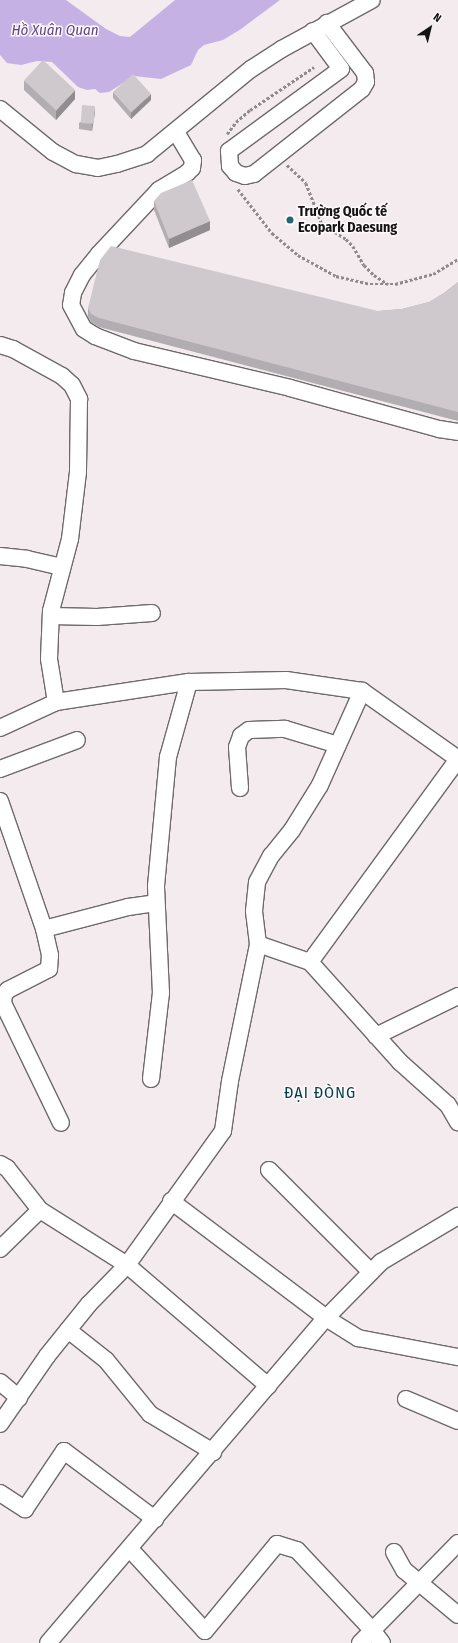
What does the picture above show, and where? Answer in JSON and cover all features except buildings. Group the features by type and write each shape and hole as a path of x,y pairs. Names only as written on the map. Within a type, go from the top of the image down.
{"street":[{"path":"0,109 53,152 76,164 98,168 117,164 147,154 176,132 225,89 251,69 327,23 372,0"},
{"path":"313,31 341,69 236,145 230,151 229,157 230,166 236,173 245,176 254,174 279,156 362,88 366,82 365,73 327,23"},
{"path":"176,132 193,160 192,168 187,173 159,190 99,254 82,275 73,293 71,305 84,329 95,336 134,351 290,388 439,429 458,432"},
{"path":"0,345 13,349 62,376 72,385 78,399 78,472 70,539 50,616 49,659 56,702"},
{"path":"0,556 27,559 62,567"},
{"path":"50,616 97,617 152,613"},
{"path":"0,728 56,702 188,682 286,680 362,690 458,759 310,962"},
{"path":"151,1079 161,993 156,886 168,757 188,682"},
{"path":"0,1424 47,1356 89,1304 127,1265 171,1201 223,1131 230,1081 258,944 254,911 257,882 271,856 292,830 320,785 362,690"},
{"path":"240,788 237,747 241,736 249,730 285,729 338,746"},
{"path":"0,769 76,740"},
{"path":"0,801 44,929 50,955 50,967 43,974 4,994 3,1003 6,1025 61,1123"},
{"path":"44,929 128,907 156,903"},
{"path":"258,944 310,962 400,1062 448,1105 458,1122"},
{"path":"376,1036 458,996"},
{"path":"0,1164 7,1168 40,1210 127,1265 268,1386"},
{"path":"269,1170 371,1272"},
{"path":"171,1201 326,1318 358,1338 458,1357"},
{"path":"0,1249 40,1210"},
{"path":"48,1643 213,1452 326,1318 381,1262 458,1216"},
{"path":"68,1330 106,1360 150,1414 213,1452"},
{"path":"0,1382 19,1398"},
{"path":"406,1399 458,1421"},
{"path":"0,1493 25,1509 64,1450 155,1519"},
{"path":"360,1643 458,1543"},
{"path":"130,1549 205,1631 277,1544 297,1550 372,1630 382,1643"},
{"path":"394,1552 404,1570 458,1615"}],"path":[{"path":"226,135 236,122 250,110 314,67"},
{"path":"279,156 306,184 322,224 346,239 354,246 364,265 374,275 389,284"},
{"path":"234,184 272,233 298,255 336,276 370,284 389,284 433,274 458,259"}],"water":[{"name":"Hồ Xuân Quan","path":"0,0 66,0 106,29 120,36 130,37 175,0 280,0 241,29 223,40 204,45 198,50 191,65 161,79 134,76 109,92 100,93 95,89 87,90 78,87 52,62 37,61 21,65 7,63 0,55"}],"place":[{"name":"Trường Quốc tế Ecopark Daesung","path":"290,220"}],"district":[{"name":"ĐẠI ĐÒNG","path":"320,1093"}]}
